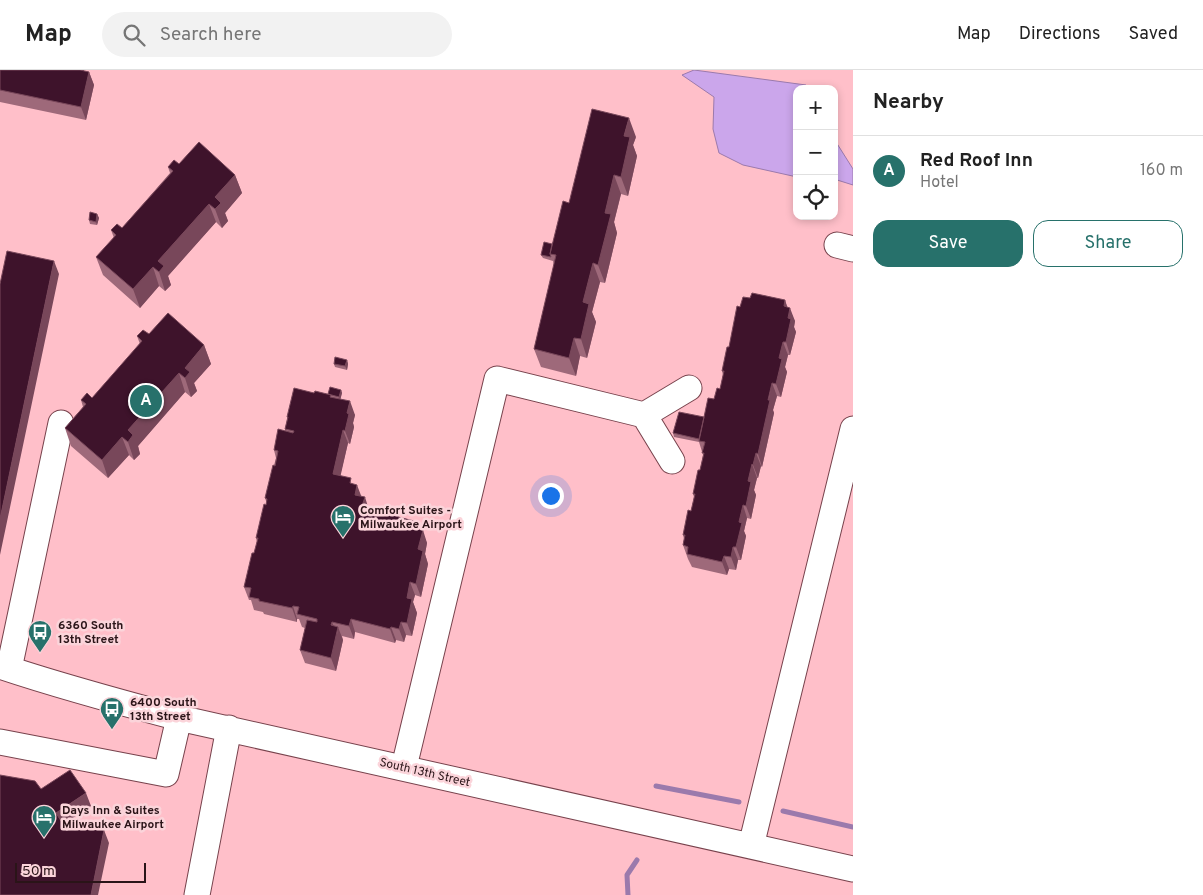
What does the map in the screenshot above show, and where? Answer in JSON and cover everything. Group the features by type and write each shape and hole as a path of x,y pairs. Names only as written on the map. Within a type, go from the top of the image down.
{"street":[{"path":"404,768 496,379 644,416 672,461"},
{"path":"644,416 690,388"},
{"path":"4,668 61,423"},
{"path":"751,846 853,429"},
{"name":"South 13th Street","path":"4,668 84,693 179,718 853,869"},
{"path":"0,742 166,774 179,718"},
{"path":"197,895 229,728"}],"shaded area":[{"path":"694,70 806,85 793,85 793,176 743,165 719,153 713,129 714,97 682,75"},
{"path":"838,145 853,169 853,185 838,180"}],"building":[{"path":"0,70 80,70 89,72 81,107 0,90"},
{"path":"592,109 629,118 624,136 630,137 621,177 614,175 605,213 611,214 598,265 593,263 583,302 589,304 581,339 574,338 569,358 534,349 556,255 550,254 563,201 569,203"},
{"path":"199,142 235,175 215,197 221,203 215,209 209,204 158,261 164,266 159,272 153,267 133,289 96,257 116,235 111,230 117,224 122,228 173,171 168,167 174,160 179,164"},
{"path":"90,212 97,214 96,222 89,220"},
{"path":"544,242 552,244 551,257 541,255"},
{"path":"7,251 54,261 0,519 0,284"},
{"path":"752,293 785,300 784,306 790,308 788,318 791,319 786,342 783,342 779,358 782,359 776,384 772,383 758,454 756,453 752,464 748,481 751,482 746,506 743,505 739,522 742,523 736,547 733,547 731,557 724,556 722,562 687,554 688,547 683,545 685,535 683,535 688,510 691,511 698,470 700,470 704,453 702,453 705,442 699,441 708,398 714,399 717,388 720,389 724,371 722,371 737,306 740,307 743,297 750,298"},
{"path":"168,313 204,345 185,368 190,372 185,378 179,373 128,430 133,435 128,442 122,437 102,460 65,428 86,404 81,400 87,393 92,398 142,341 137,336 143,330 149,334"},
{"path":"335,357 347,360 345,366 334,364"},
{"path":"330,387 341,390 339,397 328,394"},
{"name":"Comfort Suites - Milwaukee Airport","path":"294,388 314,393 315,391 331,395 330,397 350,401 347,413 349,414 345,431 343,430 333,474 351,478 350,483 357,485 355,495 365,497 362,506 399,515 398,517 418,522 416,529 423,530 418,549 423,551 416,584 410,582 407,598 412,599 407,623 401,622 399,629 391,627 390,629 351,619 349,626 332,622 331,625 338,627 331,658 300,650 307,620 317,622 317,619 297,614 299,607 293,606 292,608 249,597 251,588 244,587 252,553 254,553 258,538 256,538 264,504 266,505 267,499 265,498 273,465 275,466 278,451 274,450 278,429 293,433 294,431 285,429"},
{"path":"679,412 704,417 699,439 673,433"},
{"name":"Days Inn & Suites Milwaukee Airport","path":"70,770 86,793 56,813 61,821 104,830 91,895 0,895 0,775 35,781 41,789"}],"waterway":[{"path":"656,786 739,802"},
{"path":"783,811 853,827"},
{"path":"628,895 627,875 637,860"}],"place":[{"name":"Red Roof Inn","path":"146,401"},
{"name":"Comfort Suites - Milwaukee Airport","path":"343,538"},
{"name":"6360 South 13th Street","path":"40,653"},
{"name":"6400 South 13th Street","path":"112,730"},
{"name":"Days Inn & Suites Milwaukee Airport","path":"44,838"}]}
